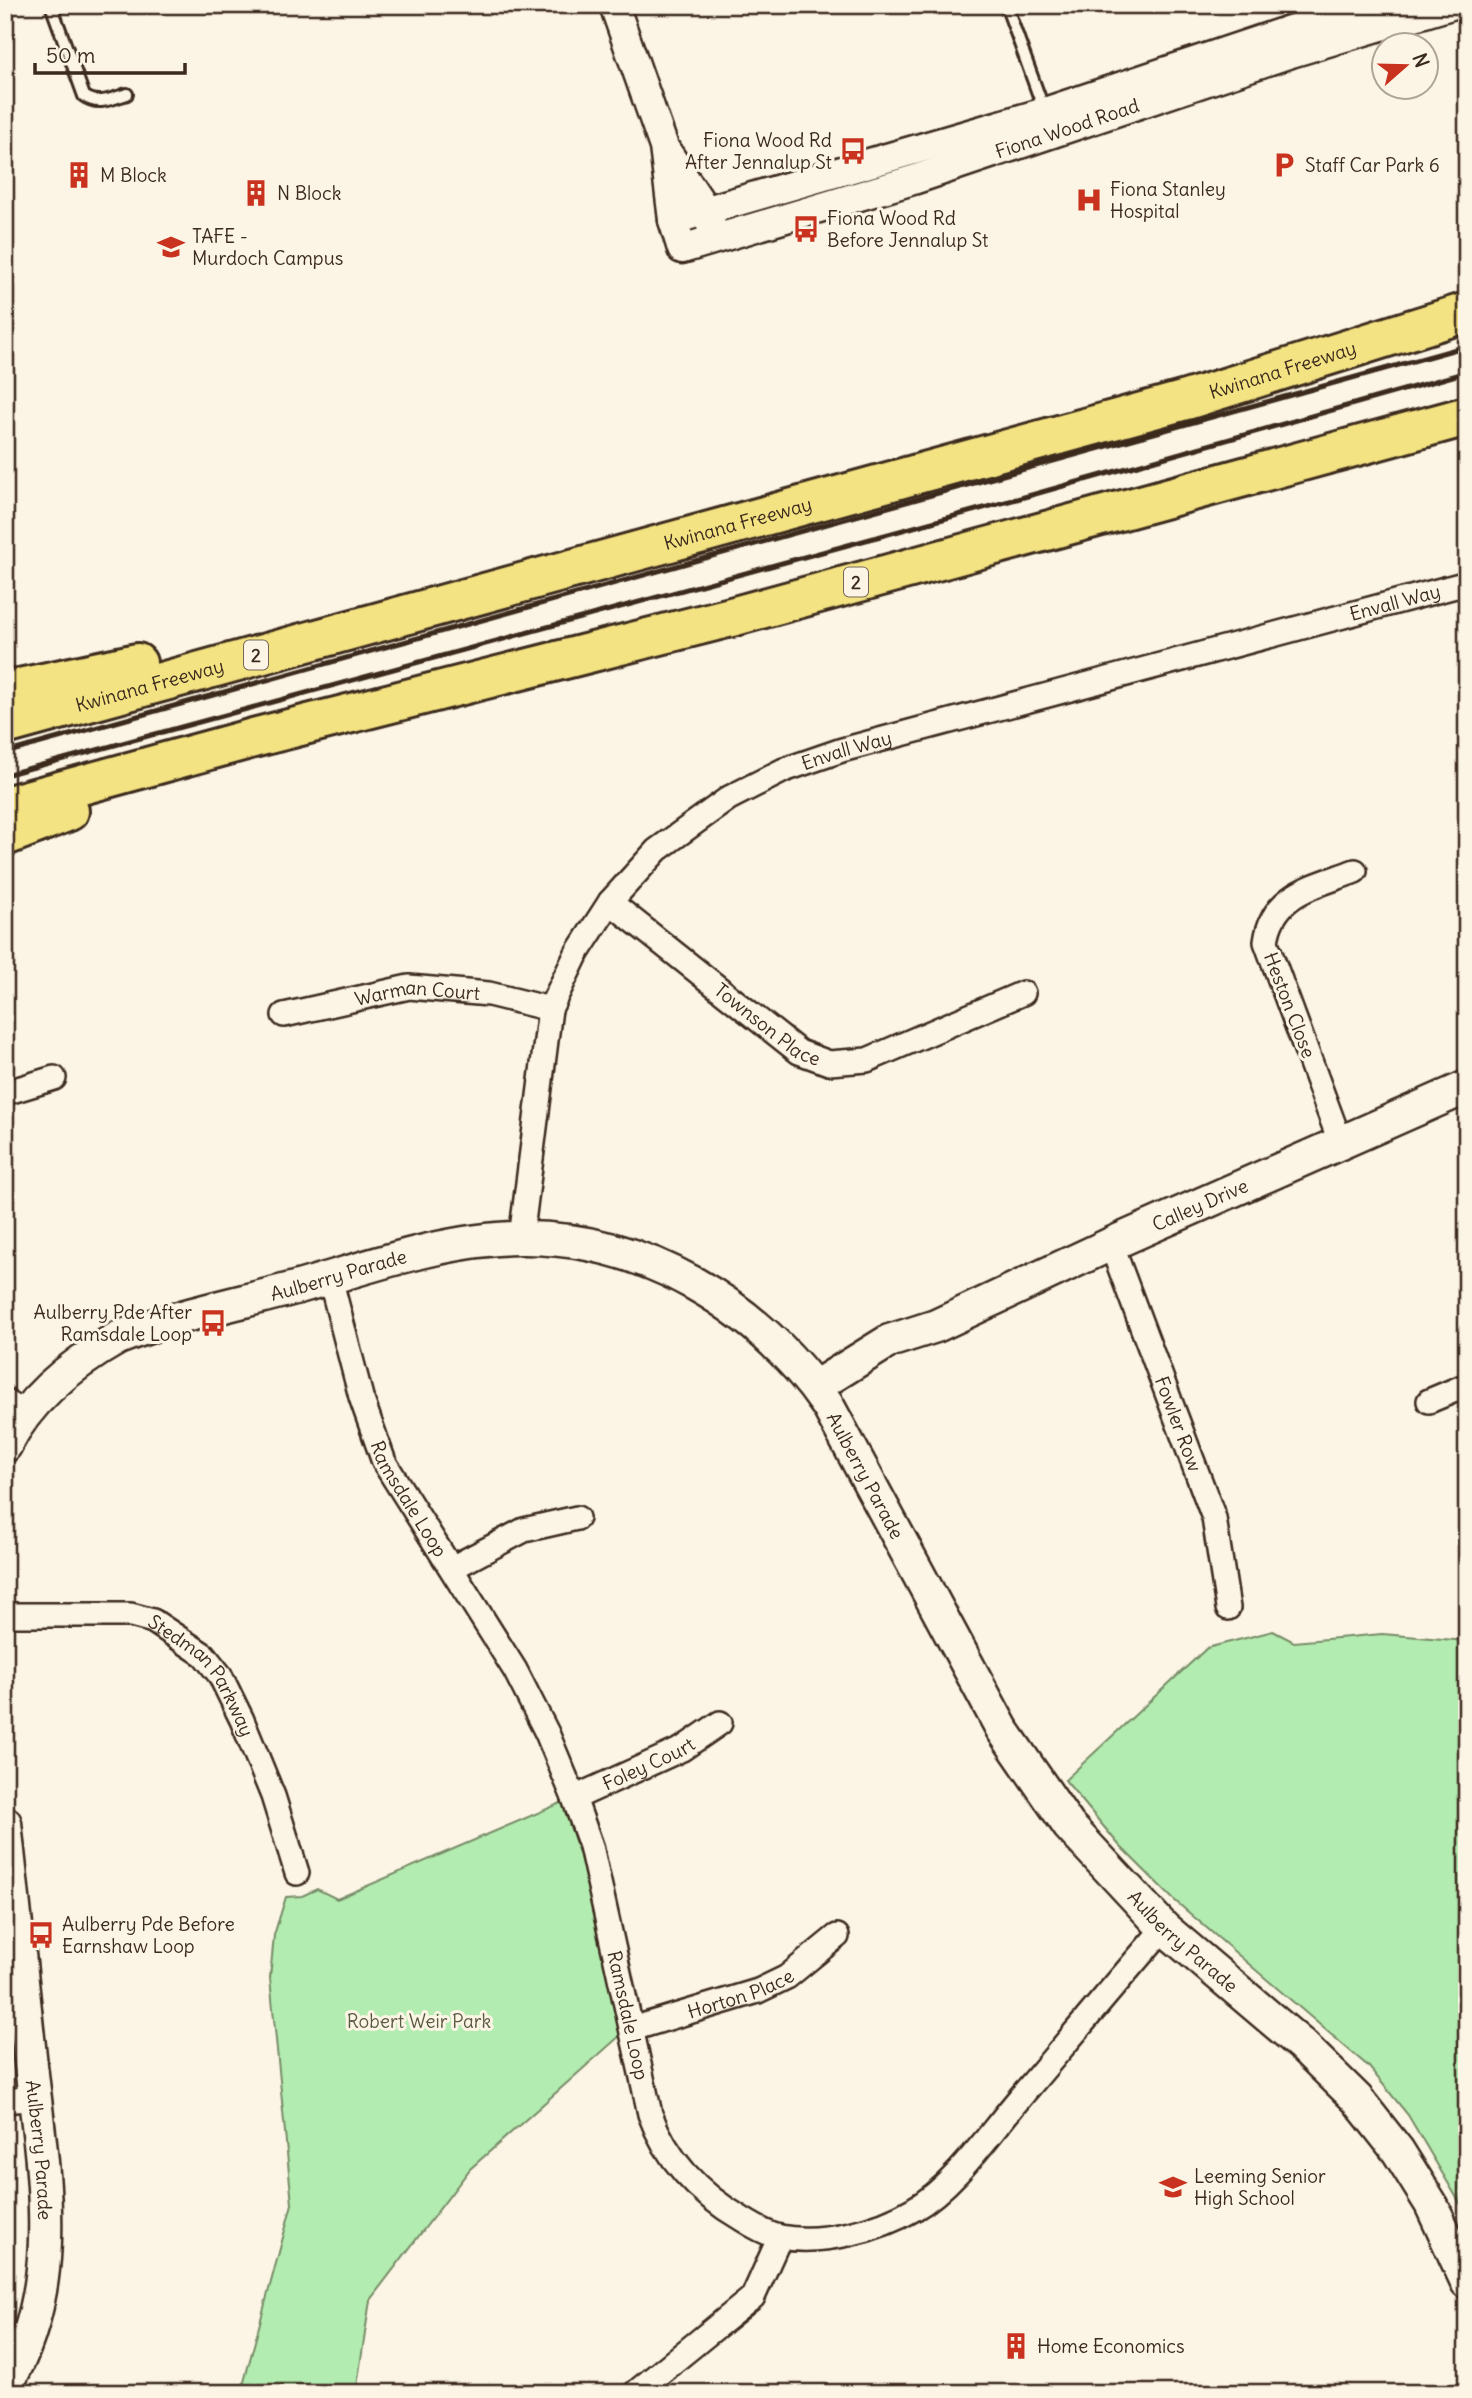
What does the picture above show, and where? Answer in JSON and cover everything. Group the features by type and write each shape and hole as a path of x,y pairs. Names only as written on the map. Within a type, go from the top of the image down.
{"highway":[{"path":"1388,336 1467,306"},
{"name":"Kwinana Freeway","path":"5,725 1186,400 1467,313"},
{"name":"2","path":"5,806 257,737 748,612 1462,417"},
{"path":"5,691 506,585"},
{"path":"5,836 257,737"}],"main road":[{"name":"Calley Drive","path":"822,1397 888,1341 936,1326 1111,1244 1467,1087"},
{"name":"Aulberry Parade","path":"5,1446 14,1408 118,1338 439,1249 521,1238 606,1250 674,1272 735,1308 766,1334 822,1397 1020,1758 1069,1826 1164,1928 1302,2045 1357,2099 1398,2151 1431,2204 1467,2282"},
{"name":"Aulberry Parade","path":"5,1823 20,2099 44,2187 46,2256 39,2308 32,2332 5,2388"}],"street":[{"path":"614,5 664,147 673,220"},
{"name":"Fiona Wood Road","path":"1048,124 705,209 673,220 682,249 1048,124 1332,20 1368,13 1451,5"},
{"path":"664,147 705,209 716,238"},
{"name":"Envall Way","path":"521,1238 550,1009 577,953 610,902 657,850 729,798 784,770 948,719 1467,583"},
{"name":"Heston Close","path":"1342,1144 1266,942 1269,922 1283,903 1355,871"},
{"name":"Townson Place","path":"610,902 799,1052 829,1063 867,1060 1023,993"},
{"name":"Warman Court","path":"284,1015 410,988 489,994 550,1009"},
{"path":"5,1093 54,1078"},
{"name":"Fowler Row","path":"1111,1244 1214,1518 1228,1608"},
{"name":"Ramsdale Loop","path":"330,1278 371,1430 384,1462 532,1701 574,1798 591,1846 650,2114 659,2139 673,2160 708,2197 753,2226 780,2236 824,2236 875,2226 914,2210 937,2193 1164,1928"},
{"path":"1429,1401 1467,1385"},
{"path":"452,1568 524,1530 578,1518"},
{"name":"Stedman Parkway","path":"5,1615 131,1615 153,1621 204,1655 220,1675 242,1720 273,1796 297,1873"},
{"name":"Foley Court","path":"574,1798 682,1749 720,1723"},
{"name":"Horton Place","path":"632,2029 758,1991 787,1977 837,1936"},
{"path":"635,2393 753,2297 780,2236"}],"lane":[{"path":"51,5 84,96 92,102 102,102 127,94"},
{"path":"1006,5 1048,124"}],"green space":[{"path":"1273,1631 1294,1642 1382,1634 1467,1641 1467,2215 1408,2115 1369,2067 1173,1899 1119,1845 1065,1780 1207,1648"},
{"name":"Robert Weir Park","path":"563,1802 591,1892 621,2035 470,2169 370,2300 356,2393 241,2393 292,2204 270,1978 274,1935 286,1897 302,1896 317,1889 337,1899"}],"railway":[{"path":"5,753 1467,346"},
{"path":"5,775 1035,494 1467,372"}],"place":[{"name":"Fiona Wood Rd After Jennalup St","path":"853,151"},
{"name":"Staff Car Park 6","path":"1284,165"},
{"name":"M Block","path":"79,175"},
{"name":"N Block","path":"256,193"},
{"name":"Fiona Stanley Hospital","path":"1089,200"},
{"name":"Fiona Wood Rd Before Jennalup St","path":"806,229"},
{"name":"TAFE - Murdoch Campus","path":"171,247"},
{"name":"Aulberry Pde After Ramsdale Loop","path":"213,1323"},
{"name":"Aulberry Pde Before Earnshaw Loop","path":"41,1935"},
{"name":"Leeming Senior High School","path":"1173,2187"},
{"name":"Home Economics","path":"1016,2346"}]}
